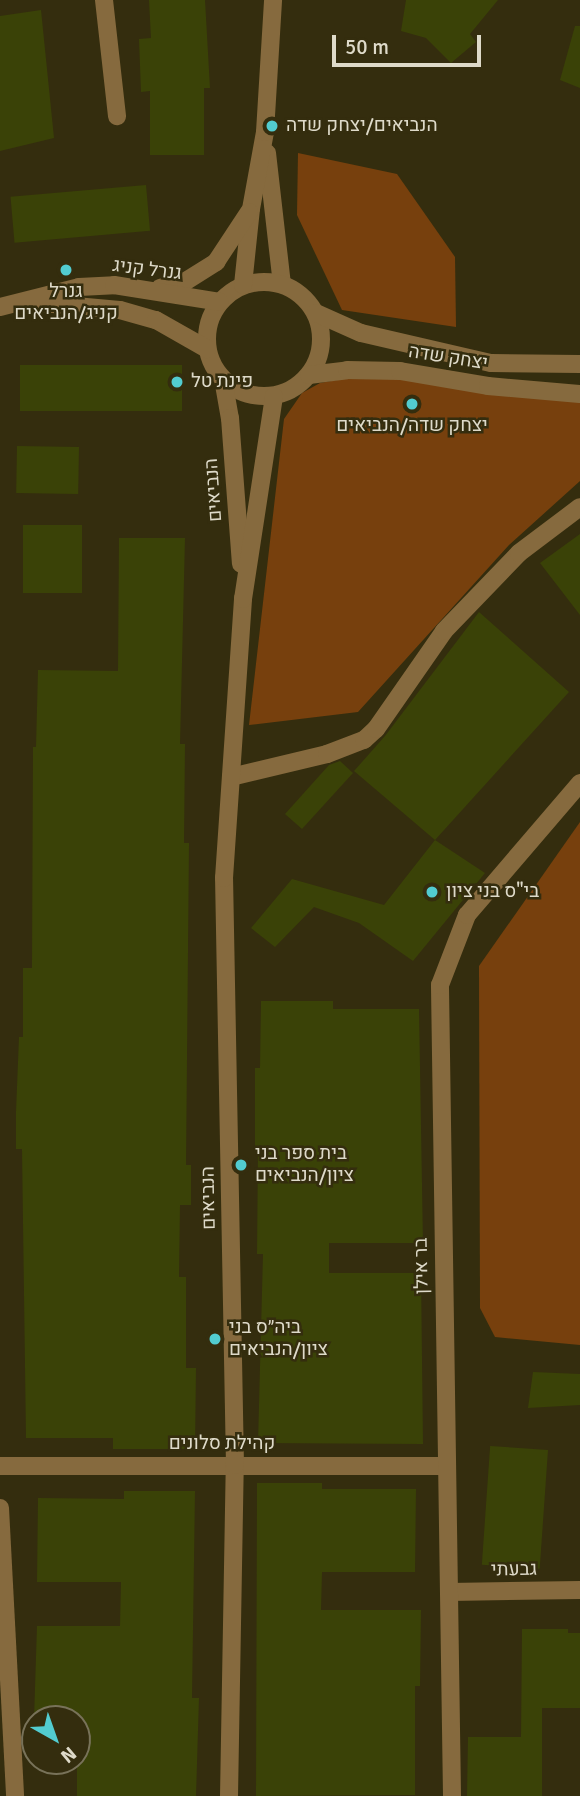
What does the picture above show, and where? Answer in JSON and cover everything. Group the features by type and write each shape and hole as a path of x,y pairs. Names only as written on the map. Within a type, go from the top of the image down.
{"street":[{"path":"104,0 117,116"},
{"path":"243,285 251,209 265,132 274,0"},
{"path":"265,132 282,284"},
{"path":"153,289 186,281 210,268 251,209"},
{"path":"262,281 282,284 296,291 316,313 322,344 309,375 299,384 274,396 247,393 223,379 212,365 207,349 211,316 220,302 243,285 262,281"},
{"name":"גנרל קניג","path":"0,307 79,287 114,285 153,289 220,302"},
{"name":"גנרל קניג","path":"28,302 120,310 156,320 207,349"},
{"name":"יצחק שדה","path":"316,313 361,333 491,363 580,364"},
{"name":"יצחק שדה","path":"309,375 347,370 400,371 488,386 580,394"},
{"name":"הנביאים","path":"223,379 230,418 243,599"},
{"name":"הנביאים","path":"229,1796 235,1465 224,878 243,599 274,396"},
{"path":"231,777 339,751 363,740 376,729 444,631 519,553 580,507"},
{"name":"בר אילן","path":"452,1796 445,1466 440,985 467,915 580,783"},
{"name":"קהילת סלונים","path":"0,1466 445,1466"},
{"path":"0,1508 15,1796"},
{"name":"גבעתי","path":"449,1592 580,1590"}],"shaded area":[{"path":"298,153 397,174 455,257 456,327 342,310 297,215"},
{"path":"365,375 580,401 580,481 509,545 358,712 249,725 284,419 302,393 320,383"},
{"path":"580,822 580,1345 495,1337 480,1308 479,966"}],"building":[{"path":"149,0 205,0 210,88 204,88 204,155 150,155 150,91 141,92 139,39 151,38"},
{"path":"406,0 498,0 470,34 476,42 451,63 426,38 401,31"},
{"path":"41,10 54,138 0,151 0,16"},
{"path":"575,26 580,26 580,88 560,80"},
{"path":"146,185 150,231 15,243 11,197"},
{"path":"20,365 182,365 182,411 20,411"},
{"path":"17,446 79,447 78,494 16,493"},
{"path":"23,525 82,525 82,593 23,593"},
{"path":"580,534 580,615 540,563"},
{"path":"119,538 185,538 180,744 185,744 184,843 189,843 186,1165 191,1165 191,1205 180,1205 179,1277 186,1277 186,1368 196,1368 195,1449 113,1449 113,1438 26,1438 22,1149 16,1149 16,1112 19,1037 23,1037 23,968 32,968 33,747 36,747 38,670 118,671"},
{"path":"479,612 569,692 435,840 354,771 385,736"},
{"path":"340,761 353,773 302,829 285,814 329,765"},
{"name":"בי\"ס בני ציון","path":"435,840 485,873 413,961 359,923 314,907 275,947 251,928 292,879 384,905"},
{"path":"261,1001 333,1001 333,1009 419,1009 423,1243 329,1243 329,1273 421,1273 423,1444 258,1443 263,1254 257,1254 258,1149 255,1149 255,1068 260,1068"},
{"path":"533,1372 580,1374 580,1405 528,1408"},
{"path":"490,1446 548,1450 540,1569 482,1565"},
{"path":"257,1483 322,1483 322,1489 416,1489 415,1572 322,1572 321,1610 421,1610 420,1686 415,1686 415,1795 256,1796"},
{"path":"124,1491 195,1491 192,1698 199,1698 196,1796 77,1796 77,1775 91,1775 91,1705 34,1705 37,1626 120,1626 121,1582 37,1582 38,1498 124,1499"},
{"path":"522,1629 568,1629 568,1633 580,1633 580,1708 542,1708 542,1796 467,1796 468,1737 521,1737"}],"place":[{"name":"הנביאים/יצחק שדה","path":"272,126"},
{"name":"גנרל קניג/הנביאים","path":"66,270"},
{"name":"פינת טל","path":"177,382"},
{"name":"יצחק שדה/הנביאים","path":"412,404"},
{"name":"בי\"ס בני ציון","path":"432,892"},
{"name":"בית ספר בני ציון/הנביאים","path":"241,1165"},
{"name":"ביה״ס בני ציון/הנביאים","path":"215,1339"}]}
